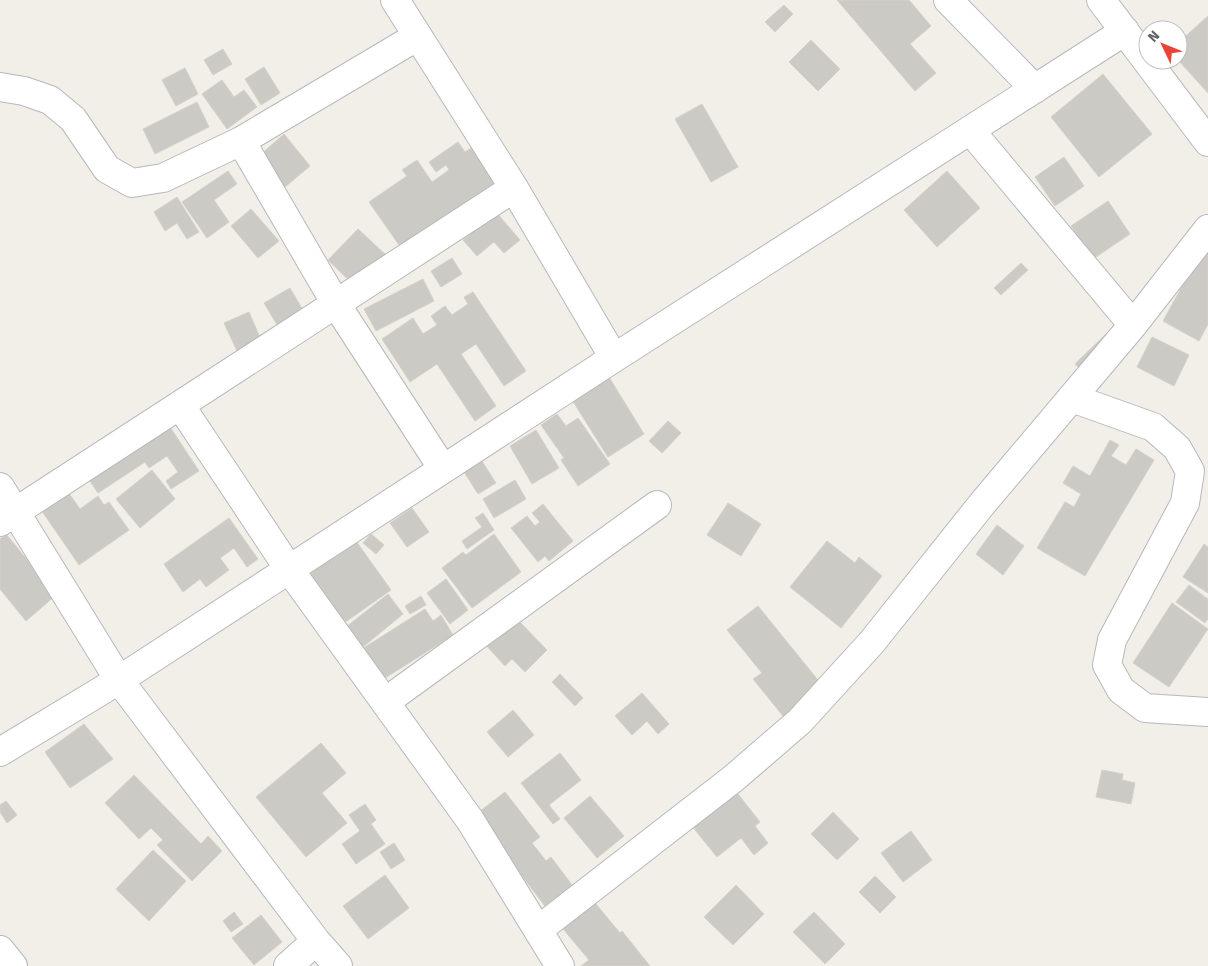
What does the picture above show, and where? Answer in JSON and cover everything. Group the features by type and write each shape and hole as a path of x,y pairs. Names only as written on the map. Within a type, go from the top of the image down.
{"street":[{"path":"395,0 514,188 614,358"},
{"path":"948,0 1035,89"},
{"path":"1101,0 1208,142"},
{"path":"0,752 119,680 614,358 1125,31"},
{"path":"0,87 24,91 50,100 73,119 108,169 132,183 163,178 241,141 418,36"},
{"path":"970,130 1133,325"},
{"path":"241,141 336,304 443,469"},
{"path":"8,517 514,188"},
{"path":"538,930 734,778 800,721 872,642 982,504 1133,325 1208,229"},
{"path":"1072,398 1153,427 1177,448 1190,471 1184,503 1112,640 1107,665 1121,690 1145,708 1208,712"},
{"path":"180,405 289,569 470,820 560,966"},
{"path":"0,487 8,517 119,680 316,941 338,966"},
{"path":"385,702 657,506"},
{"path":"288,966 316,941"},
{"path":"0,950 13,966"}],"building":[{"path":"837,0 909,0 931,26 910,44 936,73 915,91"},
{"path":"784,5 793,14 775,32 765,22"},
{"path":"1208,16 1208,93 1187,70 1188,34"},
{"path":"811,40 840,69 818,91 789,62"},
{"path":"223,49 232,64 213,75 204,60"},
{"path":"264,67 280,93 261,105 245,79"},
{"path":"185,68 198,94 176,106 162,80"},
{"path":"1103,74 1152,134 1099,177 1051,117"},
{"path":"222,80 234,97 244,90 257,107 227,129 202,94"},
{"path":"197,102 209,127 155,154 143,129"},
{"path":"702,104 738,167 711,182 675,119"},
{"path":"284,134 310,166 285,187 259,156"},
{"path":"458,142 465,152 473,147 501,187 406,255 369,202 407,176 402,170 417,160 432,182 449,170 446,165 436,172 429,162"},
{"path":"1064,157 1084,186 1055,206 1035,177"},
{"path":"228,171 237,184 214,200 229,222 207,238 182,202"},
{"path":"947,171 980,208 937,247 904,210"},
{"path":"177,197 199,232 187,239 177,223 165,231 154,212"},
{"path":"1108,201 1130,234 1093,259 1071,226"},
{"path":"251,209 279,241 258,258 231,226"},
{"path":"496,212 520,240 504,253 494,242 477,256 463,240"},
{"path":"358,229 386,255 356,287 328,260"},
{"path":"1208,240 1208,324 1199,341 1163,321"},
{"path":"452,258 462,274 441,287 431,271"},
{"path":"1021,263 1028,270 1001,295 994,288"},
{"path":"423,279 434,301 376,331 364,309"},
{"path":"290,288 307,317 282,333 264,303"},
{"path":"473,292 526,371 504,386 476,344 461,354 496,406 475,421 437,364 410,382 382,339 413,318 423,334 437,325 431,316 445,306 452,315 468,304 464,297"},
{"path":"249,312 262,342 238,353 224,323"},
{"path":"1108,332 1116,341 1084,373 1075,364"},
{"path":"1152,337 1189,355 1174,386 1137,367"},
{"path":"604,369 644,434 608,457 567,392"},
{"path":"557,414 566,426 578,418 610,464 578,486 561,460 564,458 541,425"},
{"path":"166,421 199,471 171,489 166,481 178,472 167,456 149,468 145,462 98,493 86,475"},
{"path":"668,421 681,433 662,453 649,441"},
{"path":"536,430 559,468 532,484 510,446"},
{"path":"1110,440 1119,445 1111,456 1126,465 1136,449 1154,460 1085,576 1037,548 1065,502 1074,507 1081,494 1063,483 1073,466 1090,476"},
{"path":"478,455 496,483 478,494 461,467"},
{"path":"152,470 175,499 140,528 116,499"},
{"path":"515,480 526,499 494,518 483,499"},
{"path":"61,482 80,509 98,496 104,505 109,502 129,530 79,565 35,501"},
{"path":"728,503 761,524 741,556 707,535"},
{"path":"543,504 573,541 549,561 545,556 538,562 511,528 527,516 535,526 540,522 532,513"},
{"path":"412,508 429,532 407,547 390,523"},
{"path":"483,513 494,530 467,549 462,541 482,527 475,518"},
{"path":"229,518 258,559 247,567 234,548 220,558 229,570 206,587 200,579 183,592 164,564"},
{"path":"997,525 1024,546 1003,575 976,554"},
{"path":"6,534 56,595 26,621 0,589 0,539"},
{"path":"371,534 384,545 376,554 363,543"},
{"path":"494,534 521,572 472,608 442,568 463,552 466,555"},
{"path":"356,541 391,590 344,623 310,573"},
{"path":"827,541 855,563 859,557 882,576 841,628 790,587"},
{"path":"1204,544 1208,547 1208,593 1183,577"},
{"path":"446,579 468,610 450,624 427,593"},
{"path":"1189,585 1208,599 1208,619 1205,623 1176,602"},
{"path":"388,594 403,614 363,647 346,627"},
{"path":"421,596 426,605 410,614 405,606"},
{"path":"1172,603 1208,629 1169,687 1133,663"},
{"path":"758,606 826,690 787,721 753,679 762,673 727,630"},
{"path":"425,609 433,621 441,615 453,635 382,680 362,649"},
{"path":"513,615 547,650 525,672 512,659 505,666 484,643"},
{"path":"560,674 583,698 575,706 552,682"},
{"path":"642,693 669,724 658,734 647,721 632,735 615,716"},
{"path":"513,710 534,735 508,757 487,732"},
{"path":"84,724 113,759 70,788 45,752"},
{"path":"321,743 346,773 322,793 347,823 306,857 256,797"},
{"path":"560,753 581,780 549,805 560,819 553,824 521,783"},
{"path":"1102,770 1123,774 1122,780 1135,783 1131,804 1096,797"},
{"path":"134,775 201,844 208,836 222,851 192,881 157,845 163,840 151,828 139,839 105,803"},
{"path":"727,780 760,822 755,826 768,843 754,855 741,838 717,857 683,815"},
{"path":"505,792 540,837 532,843 546,861 551,857 572,885 545,906 475,815"},
{"path":"590,796 624,836 597,858 564,818"},
{"path":"6,801 17,815 7,823 0,812 0,805"},
{"path":"365,804 376,820 371,824 385,844 356,864 342,844 360,831 349,815"},
{"path":"833,812 859,839 837,860 811,834"},
{"path":"911,831 932,860 903,882 881,853"},
{"path":"394,843 405,860 391,869 380,852"},
{"path":"153,850 186,881 149,921 116,889"},
{"path":"385,875 409,908 368,939 343,906"},
{"path":"875,876 896,897 880,913 859,892"},
{"path":"736,885 764,914 733,945 704,917"},
{"path":"591,898 620,933 622,931 650,966 581,966 589,960 559,924"},
{"path":"234,912 243,924 231,932 223,921"},
{"path":"814,912 845,944 825,964 793,932"},
{"path":"261,915 282,942 254,965 232,938"}]}
